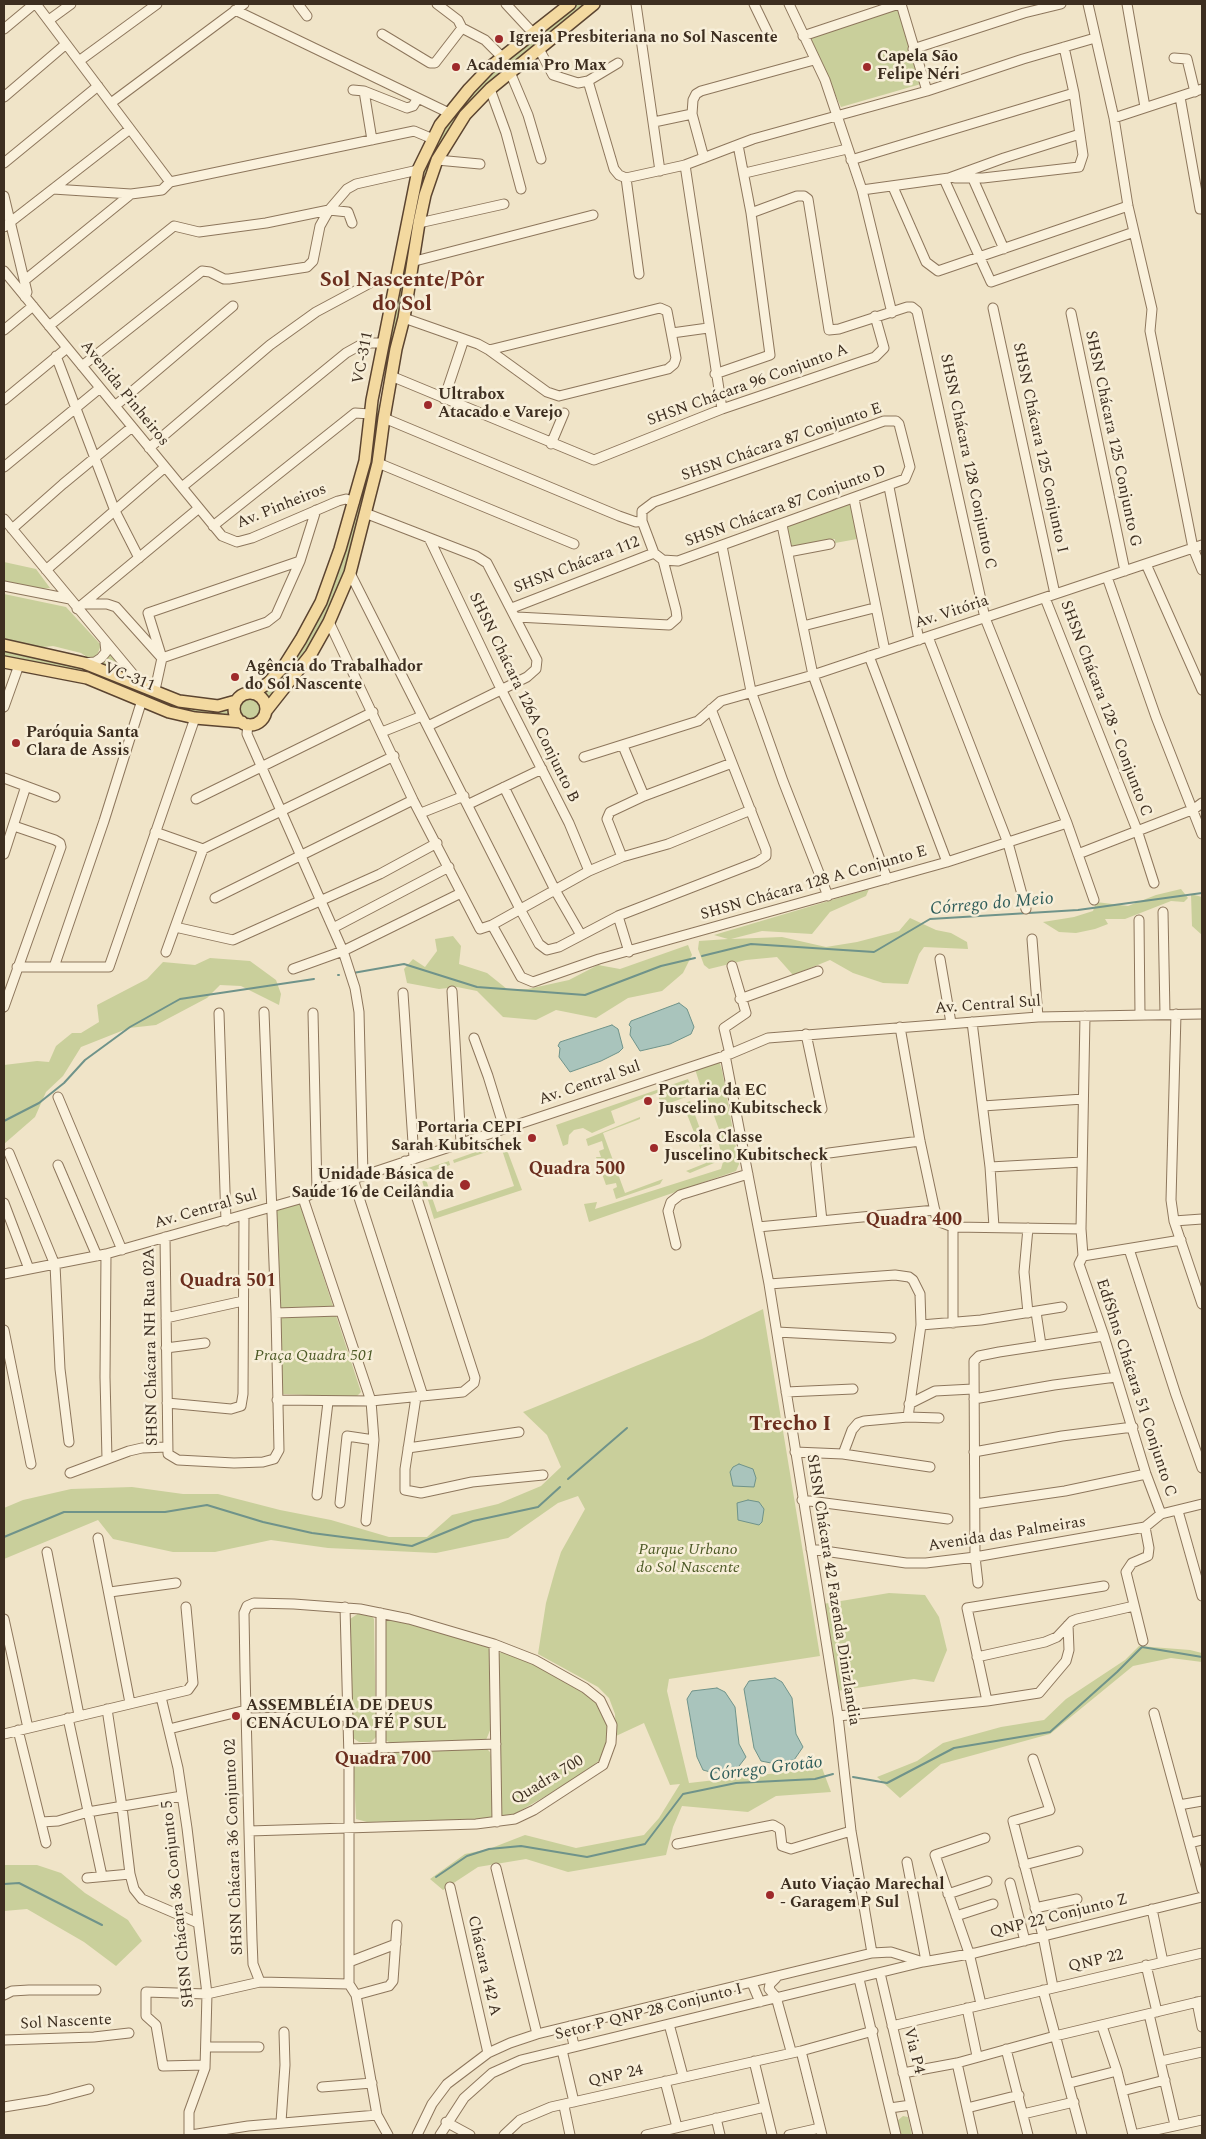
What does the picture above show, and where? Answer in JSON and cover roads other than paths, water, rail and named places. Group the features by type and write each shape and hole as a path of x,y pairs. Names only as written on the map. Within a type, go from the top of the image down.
{"main road":[{"name":"VC-311","path":"253,693 268,683 284,666 321,602 333,571 366,461 372,400 418,170 433,139 449,113 490,67 532,32 570,4"},
{"name":"VC-311","path":"378,463 391,378 419,258 419,223 423,206 443,157 465,115 490,89 594,4"},
{"path":"550,19 556,16 564,19 564,22 554,36"},
{"path":"377,378 386,383 391,378"},
{"path":"372,400 382,401 386,406"},
{"path":"266,711 264,702 253,693 243,694 236,701 235,715 245,723 261,720 311,654 329,622 350,573 378,463"},
{"name":"VC-311","path":"4,645 84,662 179,701 218,706 236,701"},
{"name":"VC-311","path":"4,662 87,678 169,712 195,718 245,723"}],"street":[{"path":"4,29 35,4 170,182"},
{"path":"49,20 71,4"},
{"path":"79,61 157,4"},
{"path":"111,103 244,4"},
{"path":"298,4 307,16"},
{"path":"437,4 458,20 462,28 485,40 502,57"},
{"path":"506,4 532,32"},
{"path":"636,4 660,171"},
{"path":"754,4 768,33"},
{"path":"751,213 797,196 804,196 810,201 827,324 832,331 875,316 892,313 862,190 837,115 825,80 789,4"},
{"path":"803,36 900,4 927,91"},
{"path":"914,49 1023,8 1061,4"},
{"path":"1088,4 1114,118 1128,206 1152,309 1150,331 1193,548 1202,570"},
{"path":"1127,4 1145,108"},
{"path":"235,10 449,113"},
{"path":"382,34 430,63 435,63 462,28"},
{"path":"588,81 614,169 626,178 685,165 738,145 837,115 927,91 1095,38"},
{"path":"4,97 66,44"},
{"path":"947,178 973,179 1079,167 1082,160 1080,134 1074,93 1064,47"},
{"path":"539,49 553,75 578,83 588,81 618,63"},
{"path":"1114,118 1199,91 1188,59 1174,58"},
{"path":"704,158 692,114 694,97 701,91 814,60"},
{"path":"510,72 528,114 541,158"},
{"path":"4,163 98,86"},
{"path":"490,89 506,133 521,189"},
{"path":"353,90 364,91 401,108 413,106 418,98"},
{"path":"364,91 372,140"},
{"path":"851,160 1074,93"},
{"path":"1180,97 1200,209 1202,208"},
{"path":"654,122 692,114"},
{"path":"6,225 130,129"},
{"path":"53,190 131,194 162,190 170,182 414,131 433,139"},
{"path":"862,190 947,178 1080,134"},
{"path":"715,374 770,355 745,173 738,145"},
{"path":"745,173 847,149"},
{"path":"443,157 480,164"},
{"path":"685,165 708,328 722,410"},
{"path":"82,366 197,273 206,271 224,279 307,267 313,261 319,232 329,210 351,186 418,170"},
{"path":"626,178 639,274"},
{"path":"947,178 988,279 991,282 996,282 1134,232"},
{"path":"973,179 1004,249"},
{"path":"893,187 926,262 933,270 942,270 981,258 1128,206"},
{"path":"25,280 131,194"},
{"path":"4,196 6,225 25,280 27,292 25,297"},
{"path":"419,223 434,218 504,204"},
{"path":"423,206 434,218"},
{"path":"49,326 170,228 178,227 195,232 207,231 329,210 348,212 352,222"},
{"path":"419,258 594,215"},
{"name":"Avenida Pinheiros","path":"4,271 222,536"},
{"path":"150,448 270,345 316,312 372,282 395,282"},
{"path":"4,330 33,306"},
{"path":"115,406 233,306"},
{"name":"SHSN Chácara 128 Conjunto C","path":"892,313 907,307 915,309 919,315 986,618 1067,823 1094,900"},
{"path":"404,318 464,338 489,350 553,395 567,395 668,369 674,364 676,358 668,311 655,308 489,350"},
{"name":"SHSN Chácara 125 Conjunto I","path":"994,308 1055,594"},
{"name":"SHSN Chácara 125 Conjunto G","path":"1071,313 1125,571"},
{"name":"SHSN Chácara 96 Conjunto A","path":"391,378 594,460 619,448 722,410 875,357 884,348 875,316"},
{"path":"672,333 708,328"},
{"path":"444,399 464,338"},
{"path":"182,487 357,346 370,342 383,343"},
{"path":"4,400 67,348"},
{"path":"56,356 115,511 139,558"},
{"path":"4,467 100,388"},
{"path":"213,526 345,420 355,413 370,414"},
{"path":"551,444 564,413"},
{"path":"384,418 619,516 636,522 642,521 654,553 662,560 677,618 670,625 517,617"},
{"name":"SHSN Chácara 87 Conjunto E","path":"642,521 642,511 654,502 884,422 896,421 899,424 910,467"},
{"path":"12,529 132,427"},
{"path":"378,463 574,544"},
{"path":"46,570 165,467"},
{"name":"SHSN Chácara 87 Conjunto D","path":"662,560 678,561 888,487 905,479 910,467"},
{"path":"888,487 924,638 1008,844 1026,909"},
{"name":"Av. Pinheiros","path":"222,536 237,542 252,538 346,499 354,502"},
{"path":"854,499 874,608 885,651"},
{"path":"81,606 199,508"},
{"path":"162,658 273,618 280,611 300,561 316,510"},
{"path":"366,513 487,562 517,617 537,660 536,669 532,674 428,726"},
{"path":"4,519 70,599 81,606 105,643 142,685"},
{"path":"782,525 813,675 887,879"},
{"name":"SHSN Chácara 126A Conjunto B","path":"429,538 501,689 542,769 589,871"},
{"path":"788,552 830,544"},
{"name":"Av. Vitória","path":"584,757 623,746 698,720 721,701 813,675 1202,545"},
{"path":"722,546 751,691 828,896"},
{"name":"SHSN Chácara 112","path":"512,608 654,553"},
{"path":"154,690 162,658 148,613 300,561"},
{"path":"1146,564 1202,690"},
{"path":"350,573 469,804 520,909 543,949 552,950 618,916 757,862 766,856 766,850 711,709"},
{"path":"1107,577 1156,717 1194,809 1202,834"},
{"path":"4,586 70,599"},
{"name":"SHSN Chácara 128 - Conjunto C","path":"1045,598 1137,830 1154,883"},
{"path":"81,606 107,604 116,607 162,658"},
{"path":"803,626 874,608"},
{"path":"329,622 394,756 413,800 480,929 492,925 589,871 622,857 661,846 751,810"},
{"path":"84,662 95,662 101,658 106,652 105,643"},
{"path":"869,656 947,862"},
{"path":"4,706 19,665"},
{"path":"54,967 104,822 142,700"},
{"path":"196,799 372,712"},
{"path":"382,732 422,716"},
{"path":"17,967 109,967 195,718"},
{"path":"245,723 247,734 261,768 333,928 355,986 357,996 363,1176"},
{"path":"623,746 644,796"},
{"path":"155,832 203,849 282,813 394,756"},
{"path":"622,857 607,819 614,809 732,763"},
{"path":"469,804 542,769"},
{"path":"4,778 55,797"},
{"path":"4,854 26,786"},
{"path":"504,787 555,890 581,935"},
{"path":"421,813 464,796"},
{"path":"215,898 413,800"},
{"path":"1078,854 1194,809 1202,803"},
{"name":"SHSN Chácara 128 A Conjunto E","path":"492,925 521,977 529,981 540,981 599,959 947,862 1008,844 1067,823"},
{"path":"4,1007 61,847 60,843 55,840 14,826"},
{"path":"175,928 233,940 380,874 437,844"},
{"path":"166,952 203,849"},
{"path":"333,928 449,867"},
{"path":"293,969 343,952 461,893"},
{"path":"1163,912 1165,1014"},
{"path":"618,916 629,952"},
{"path":"1139,920 1140,1014"},
{"path":"1032,939 1038,1017"},
{"path":"940,959 950,1023"},
{"path":"732,966 740,998 818,971"},
{"path":"452,991 461,1143"},
{"path":"264,1012 276,1313 277,1400 371,1401 463,1392 472,1387 475,1378 410,1160 403,993"},
{"name":"SHSN Chácara 42 Fazenda Dinizlandia","path":"740,998 745,1015 724,1028 777,1332 802,1500 838,1716 851,1831 872,1953"},
{"path":"219,1013 226,1220"},
{"path":"313,1013 318,1191"},
{"path":"1176,1014 1171,1188 1174,1221 1202,1304"},
{"name":"Av. Central Sul","path":"4,1274 56,1265 122,1250 303,1198 353,1179 728,1054 768,1038 1038,1017 1202,1014"},
{"path":"1085,1016 1081,1229 1083,1256 1181,1240"},
{"path":"972,1022 990,1167 994,1227"},
{"path":"900,1027 920,1142 935,1210 940,1222 953,1226 1081,1229"},
{"path":"806,1034 822,1109"},
{"path":"474,1038 504,1128"},
{"path":"58,1097 122,1250"},
{"path":"983,1106 1084,1099"},
{"path":"822,1221 816,1164 818,1157 829,1153 920,1142"},
{"path":"9,1153 56,1265 59,1361 68,1442"},
{"path":"990,1167 1082,1162"},
{"path":"58,1165 97,1256"},
{"path":"676,1245 668,1211 671,1202 680,1195 748,1174"},
{"path":"353,1179 420,1396 408,1448 405,1490 421,1493 472,1482 543,1475"},
{"path":"303,1198 371,1401 374,1440 366,1521"},
{"path":"4,1203 29,1269"},
{"path":"758,1227 935,1210"},
{"path":"167,1403 232,1409 241,1406 243,1394 244,1216"},
{"path":"1174,1221 1202,1219"},
{"path":"952,1324 953,1226"},
{"path":"1028,1228 1024,1272 1041,1345"},
{"name":"SHSN Chácara NH Rua 02A","path":"165,1237 167,1447 170,1457 178,1460 234,1462 263,1462 274,1459 279,1450 277,1400"},
{"path":"1129,1249 1176,1395 1202,1468"},
{"path":"106,1254 105,1377 107,1459"},
{"name":"EdfShns Chácara 51 Conjunto C","path":"1083,1256 1078,1264 1080,1272 1104,1336 1146,1474 1161,1514"},
{"path":"769,1284 895,1276 909,1277 917,1285 920,1294 921,1325 908,1417"},
{"path":"166,1318 243,1301"},
{"path":"921,1325 952,1324 1062,1307"},
{"path":"276,1313 340,1311"},
{"path":"4,1330 31,1464"},
{"path":"777,1332 891,1338"},
{"path":"978,1583 975,1557 972,1365 979,1356 1104,1336"},
{"path":"166,1348 205,1343"},
{"path":"974,1400 1054,1385 1116,1378"},
{"path":"786,1392 853,1389"},
{"path":"909,1404 935,1391 973,1389"},
{"path":"317,1495 328,1402"},
{"path":"843,1454 852,1430 858,1423 908,1417 939,1418"},
{"path":"974,1452 1062,1436 1132,1427"},
{"path":"408,1448 519,1432"},
{"path":"340,1503 347,1436 374,1440"},
{"path":"70,1473 142,1448 167,1447"},
{"path":"795,1452 843,1454 930,1467"},
{"path":"975,1504 1065,1490 1146,1474"},
{"path":"802,1500 948,1519"},
{"path":"1161,1514 1178,1512 1202,1504"},
{"path":"1178,1512 1202,1596"},
{"name":"Avenida das Palmeiras","path":"811,1549 906,1563 926,1563 975,1557 1145,1527 1161,1514"},
{"path":"1143,1641 1126,1572 1129,1565 1148,1556 1149,1548 1145,1527"},
{"path":"98,1538 130,1703"},
{"path":"47,1552 79,1715"},
{"path":"110,1592 176,1583"},
{"path":"987,1701 967,1608 1104,1586"},
{"name":"Quadra 700","path":"247,1606 254,1603 345,1607 381,1613 440,1627 494,1644 535,1660 585,1688 600,1700 612,1725 612,1742 603,1766 534,1810 515,1819 497,1822 249,1831"},
{"name":"SHSN Chácara 36 Conjunto 02","path":"247,1606 244,1613 253,1956 260,1982"},
{"path":"977,1657 1045,1642 1057,1637 1068,1625 1077,1619 1134,1606"},
{"path":"345,1607 349,1828 349,1984 356,1995 377,2115 387,2135"},
{"path":"4,1734 188,1690 193,1684 186,1608"},
{"path":"381,1613 381,1746"},
{"path":"4,1619 23,1729 46,1843"},
{"path":"838,1716 1026,1697 1044,1690 1066,1661 1069,1650 1068,1625"},
{"name":"Quadra 700","path":"494,1644 497,1822"},
{"name":"SHSN Chácara 36 Conjunto 5","path":"161,1697 182,1796 207,1994 205,2065 203,2076 189,2112 190,2135"},
{"path":"107,1709 130,1874 134,1889 142,1899 198,1923"},
{"path":"1154,1712 1202,1889"},
{"path":"169,1728 246,1714 346,1716"},
{"path":"68,1718 102,1876"},
{"path":"348,1749 381,1746 496,1744"},
{"name":"QNP 22","path":"1033,1758 1050,1810 1013,1821 1043,1936 1053,1987"},
{"path":"41,1822 58,1821 88,1812 182,1796"},
{"path":"1179,1805 1202,1801"},
{"path":"677,1844 774,1825 780,1829 782,1846 791,1849 851,1831"},
{"path":"981,2004 969,1953 935,1855 985,1838"},
{"path":"1190,1843 1202,1840"},
{"path":"1024,1865 1078,1850"},
{"path":"417,2133 432,2104 447,2084 488,2052 537,2034 776,1978 872,1953 893,1952 925,1961 907,1862"},
{"path":"496,1868 537,2034"},
{"path":"87,1878 130,1874"},
{"path":"948,1894 987,1881"},
{"path":"1010,1883 1026,1941"},
{"name":"Chácara 142 A","path":"450,1886 488,2052"},
{"name":"QNP 22 Conjunto Z","path":"895,1970 925,1961 1026,1941 1202,1897"},
{"path":"1035,1908 1078,1899"},
{"path":"956,1916 993,1904"},
{"path":"1152,1909 1163,1962"},
{"path":"356,1995 389,1986 393,1981 397,1925"},
{"path":"349,1962 396,1944"},
{"path":"893,1952 899,1963 895,1970"},
{"name":"QNP 22","path":"892,2026 1202,1953"},
{"name":"QNP 22","path":"1146,1965 1161,2061 1175,2125"},
{"name":"Setor P QNP 28 Conjunto I","path":"440,2135 446,2122 464,2098 492,2073 521,2060 776,1997 895,1970"},
{"name":"Via P4","path":"880,1973 918,2135"},
{"path":"776,1978 770,1984 769,1989 776,1997 791,2051"},
{"path":"859,1979 873,2031 896,2135"},
{"path":"205,2065 163,2066 156,2025 146,2016 146,1992 207,1994 260,1982 349,1984"},
{"path":"752,1983 760,2002"},
{"path":"4,1995 12,1991 28,1990 96,1990"},
{"path":"1043,1990 1070,2083 1082,2135"},
{"path":"903,2073 957,2063 1055,2036 1200,2002 1202,2027"},
{"path":"967,2008 977,2056"},
{"path":"669,2024 683,2076"},
{"path":"570,2026 574,2046"},
{"path":"1102,2026 1117,2071 1133,2135 1155,2133 1175,2125 1202,2120"},
{"name":"QNP 24","path":"504,2135 520,2120 532,2113 791,2051 801,2051 873,2031"},
{"path":"281,2122 285,2065 284,2032"},
{"name":"Sol Nascente","path":"4,2040 129,2034"},
{"path":"207,2046 259,2047"},
{"path":"1006,2049 1028,2135"},
{"name":"QNP 24","path":"562,2050 574,2102"},
{"path":"789,2135 821,2132 801,2051"},
{"path":"1161,2061 1202,2052"},
{"path":"754,2061 772,2135"},
{"path":"957,2063 973,2135"},
{"path":"1070,2083 1117,2071"},
{"path":"1122,2091 1165,2080"},
{"name":"QNP 24","path":"665,2081 677,2127"},
{"path":"322,2088 372,2083"},
{"path":"4,2107 47,2100 89,2088"},
{"path":"968,2108 1019,2095"},
{"path":"1023,2114 1074,2102"},
{"path":"890,2108 911,2105"},
{"path":"564,2106 570,2135"},
{"path":"646,2135 668,2132 677,2127 764,2107"},
{"path":"190,2135 281,2122 377,2115"},
{"path":"716,2118 720,2135"},
{"path":"446,2122 470,2135"}],"water":[{"path":"679,1003 687,1009 694,1027 691,1034 670,1044 640,1051 630,1035 631,1027 629,1025 631,1021"},
{"path":"612,1025 618,1029 623,1048 601,1061 570,1072 559,1057 560,1048 558,1046 560,1042"},
{"path":"739,1464 753,1469 756,1478 754,1487 733,1486 730,1472 733,1467"},
{"path":"748,1500 759,1502 764,1509 762,1522 759,1525 738,1520 737,1503"},
{"path":"775,1678 782,1682 792,1698 796,1734 803,1747 794,1760 771,1763 761,1761 754,1748 744,1689 749,1681"},
{"path":"717,1688 725,1692 735,1707 739,1744 746,1757 736,1770 714,1773 703,1770 697,1757 687,1699 692,1691"}],"waterway":[{"name":"Córrego do Meio","path":"702,956 751,944 874,952 930,919 1078,910 1202,893"},
{"name":"Córrego do Meio","path":"353,973 404,964 477,987 585,995 661,966 695,958"},
{"name":"Córrego do Meio","path":"4,1121 39,1103 64,1083 85,1060 130,1027 180,999 314,979"},
{"path":"568,1479 627,1428"},
{"path":"4,1537 64,1512 165,1512 207,1505 263,1522 312,1533 412,1546 473,1521 538,1507 560,1487"},
{"name":"Córrego Grotão","path":"853,1777 887,1783 954,1748 1050,1732 1142,1647 1202,1657"},
{"name":"Córrego Grotão","path":"436,1877 467,1856 489,1849 521,1846 587,1857 645,1844 683,1794 736,1783 815,1779 833,1774"},
{"name":"Córrego Grotão","path":"4,1884 19,1883 102,1925"}],"place":[{"name":"Igreja Presbiteriana no Sol Nascente","path":"499,39"},
{"name":"Academia Pro Max","path":"456,67"},
{"name":"Capela São Felipe Néri","path":"867,67"},
{"name":"Ultrabox Atacado e Varejo","path":"428,405"},
{"name":"Agência do Trabalhador do Sol Nascente","path":"235,677"},
{"name":"Paróquia Santa Clara de Assis","path":"16,743"},
{"name":"Portaria da EC Juscelino Kubitscheck","path":"648,1101"},
{"name":"Portaria CEPI Sarah Kubitschek","path":"532,1138"},
{"name":"Escola Classe Juscelino Kubitscheck","path":"654,1148"},
{"name":"Unidade Básica de Saúde 16 de Ceilândia","path":"465,1185"},
{"name":"ASSEMBLÉIA DE DEUS CENÁCULO DA FÉ P SUL","path":"236,1716"},
{"name":"Auto Viação Marechal - Garagem P Sul","path":"770,1895"}],"district":[{"name":"Sol Nascente/Pôr do Sol","path":"402,294"},
{"name":"Quadra 500","path":"577,1170"},
{"name":"Quadra 400","path":"914,1221"},
{"name":"Quadra 501","path":"228,1282"},
{"name":"Trecho I","path":"790,1426"},
{"name":"Quadra 700","path":"383,1760"}],"park label":[{"name":"Praça Quadra 501","path":"314,1357"},
{"name":"Parque Urbano do Sol Nascente","path":"688,1560"}]}
